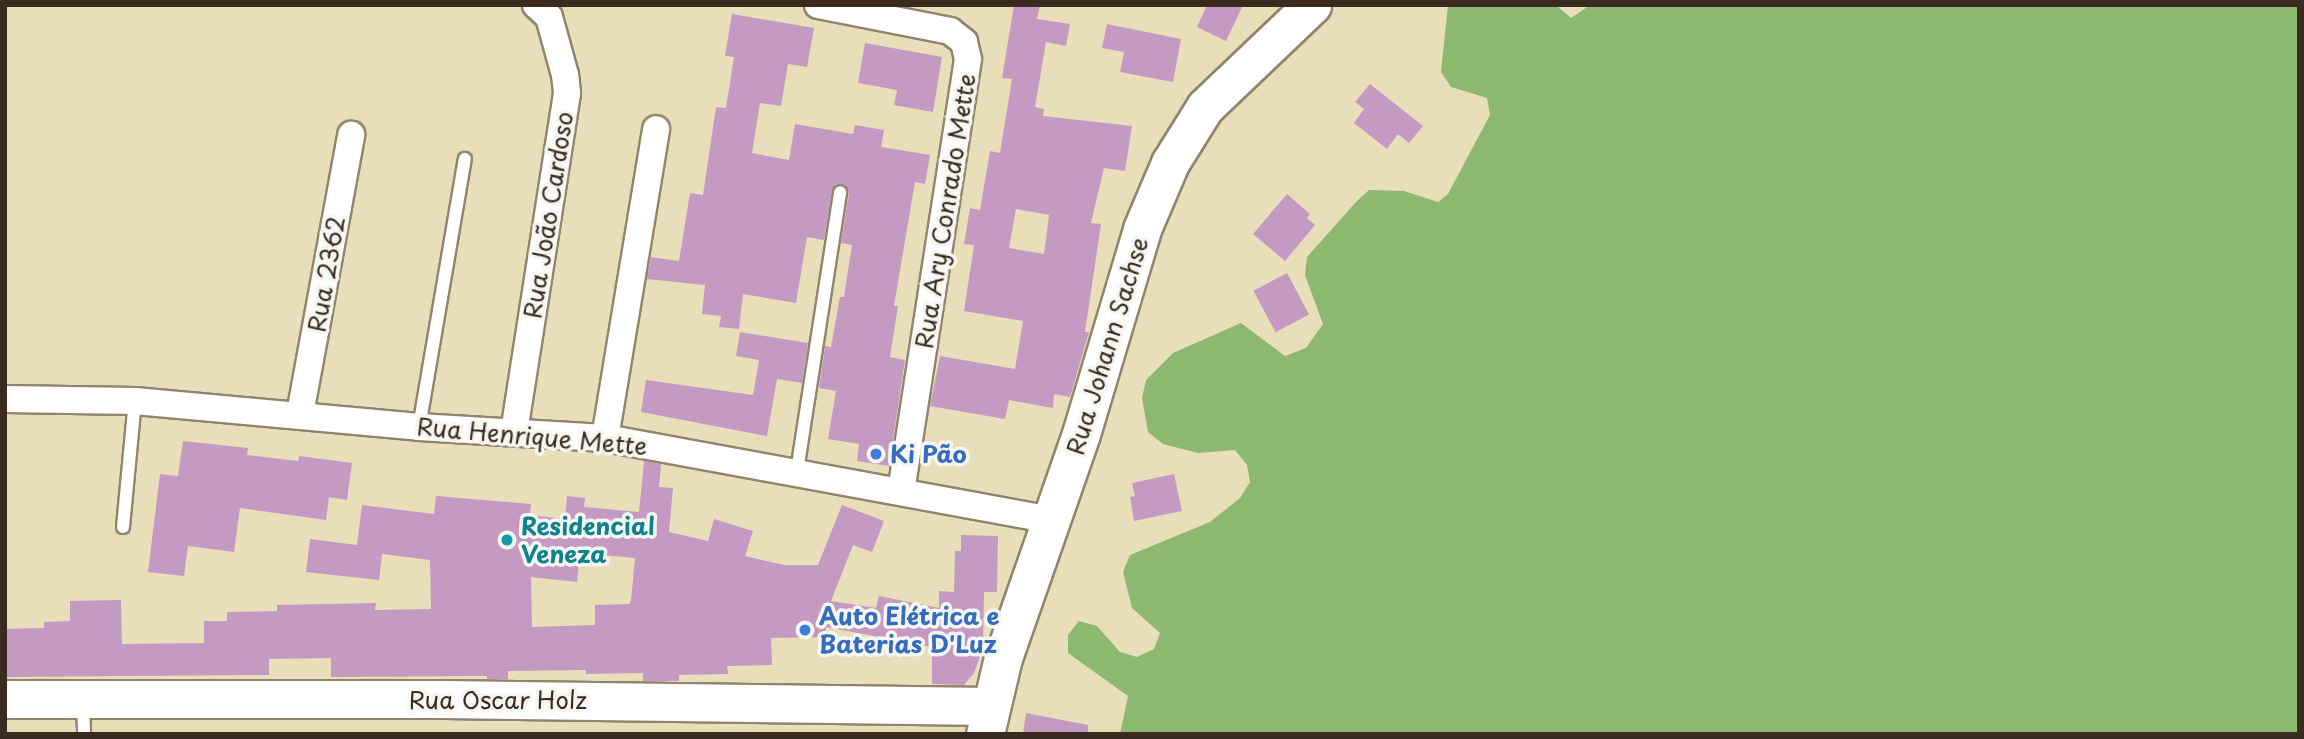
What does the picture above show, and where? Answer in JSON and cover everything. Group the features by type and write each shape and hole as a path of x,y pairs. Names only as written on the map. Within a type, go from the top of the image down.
{"street":[{"name":"Rua João Cardoso","path":"514,432 566,93 565,75 549,17 536,5"},
{"name":"Rua Johann Sachse","path":"988,720 1003,658 1053,520 1142,229 1170,163 1205,107 1312,5"},
{"name":"Rua Ary Conrado Mette","path":"831,7 950,31 964,42 968,59 901,490"},
{"path":"605,438 656,129"},
{"name":"Rua 2362","path":"300,414 351,135"},
{"name":"Rua Henrique Mette","path":"5,399 135,401 419,427 605,438 901,490 1053,520"},
{"name":"Rua Oscar Holz","path":"5,699 84,716 443,699 988,720"}],"lane":[{"path":"419,427 465,159"},
{"path":"797,471 840,192"},
{"path":"123,527 135,401"}],"green space":[{"path":"1448,5 1556,5 1571,18 1590,5 2299,5 2299,734 1120,734 1128,696 1068,653 1068,635 1079,621 1097,626 1120,652 1137,657 1154,649 1160,633 1132,608 1123,572 1130,555 1210,522 1240,498 1250,482 1247,465 1235,450 1198,453 1163,444 1148,432 1142,398 1146,380 1173,353 1241,323 1285,356 1306,348 1323,324 1305,275 1307,257 1356,202 1369,190 1404,191 1438,202 1448,194 1490,115 1487,98 1451,87 1441,72"}],"building":[{"path":"1014,5 1040,5 1037,19 1070,24 1066,46 1046,42 1035,107 1044,109 1043,116 1132,126 1125,171 1104,168 1091,223 1101,224 1085,332 1089,332 1070,397 1054,394 1053,408 1009,400 1005,419 930,406 940,356 1015,369 1023,321 964,311 974,245 964,244 970,208 980,210 990,151 1000,153 1012,79 1002,78","holes":["1016,209 1049,215 1044,254 1009,248"]},
{"path":"1207,5 1243,5 1226,41 1197,27"},
{"path":"732,14 814,28 807,67 788,64 781,106 760,103 752,153 789,160 795,124 853,134 855,125 884,130 881,147 930,155 925,184 915,182 894,306 898,306 890,357 905,360 889,466 857,461 859,444 828,439 836,391 819,388 825,346 831,347 840,297 844,297 852,245 841,243 849,193 845,185 836,184 832,190 824,240 807,237 796,303 743,294 739,329 719,327 721,316 702,314 705,285 647,279 651,257 679,261 690,193 703,195 716,107 726,108 734,57 725,56"},
{"path":"1107,24 1181,39 1173,82 1120,72 1124,52 1102,48"},
{"path":"865,43 942,57 933,112 894,105 897,90 858,83"},
{"path":"1370,84 1423,126 1409,143 1398,134 1387,149 1354,123 1364,109 1355,102"},
{"path":"1287,194 1310,214 1307,218 1315,225 1285,261 1253,234"},
{"path":"1287,273 1309,314 1276,332 1253,291"},
{"path":"740,332 808,343 802,383 777,379 767,436 641,412 646,380 753,395 759,360 736,356"},
{"path":"183,441 248,448 247,455 298,461 299,456 352,463 347,500 329,497 326,520 240,508 234,552 188,546 184,576 148,572 160,474 178,476"},
{"path":"644,461 661,464 659,487 673,488 669,532 708,541 714,519 753,531 745,556 784,565 818,565 842,505 884,521 872,552 853,545 831,601 876,608 879,596 939,608 939,591 954,592 955,551 961,551 961,535 998,536 997,592 984,592 983,648 974,673 964,685 932,684 932,647 826,627 826,637 771,638 772,665 727,666 728,674 679,675 679,681 643,681 643,673 586,674 586,670 508,671 508,679 487,679 487,676 331,677 331,658 269,659 269,675 5,677 5,629 44,628 44,622 70,621 70,601 121,600 122,644 204,643 204,621 227,621 227,612 277,611 277,605 376,603 375,610 431,609 430,560 382,554 379,580 306,572 310,539 357,545 362,505 434,514 436,496 531,504 530,515 565,519 567,496 585,498 584,507 639,512","holes":["580,553 635,558 629,604 595,605 595,625 532,627 531,577 577,582"]},
{"path":"1174,474 1182,511 1134,521 1130,497 1135,496 1132,483"},
{"path":"1026,713 1088,725 1088,734 1023,734"}],"place":[{"name":"Ki Pão","path":"876,454"},
{"name":"Residencial Veneza","path":"507,540"},
{"name":"Auto Elétrica e Baterias D'Luz","path":"805,630"}]}
